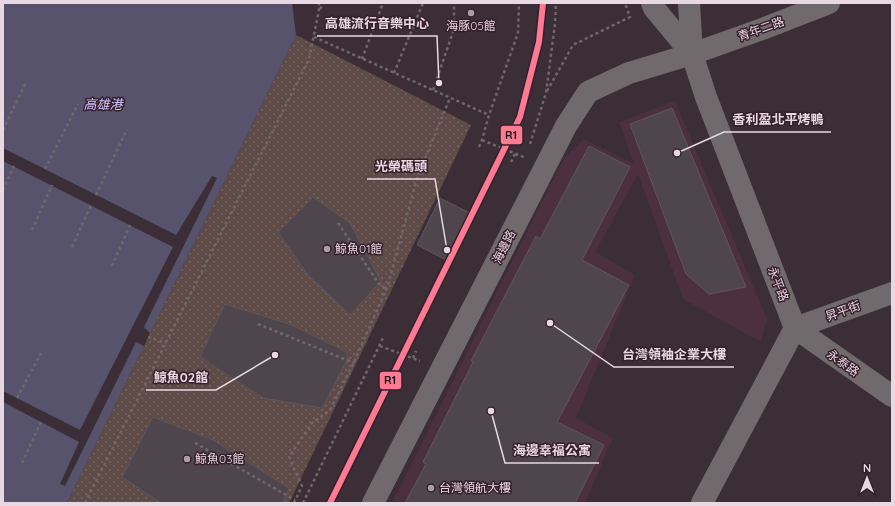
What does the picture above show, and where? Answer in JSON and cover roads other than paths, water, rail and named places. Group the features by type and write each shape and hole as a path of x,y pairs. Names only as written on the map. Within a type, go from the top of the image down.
{"street":[{"path":"652,3 654,8 692,54"},
{"path":"689,3 692,54"},
{"name":"青年二路","path":"692,54 829,3"},
{"name":"海邊路","path":"372,503 441,369 536,162 566,126 588,92 629,74 692,54"},
{"name":"永平路","path":"692,54 710,107 795,328"},
{"name":"昇平街","path":"795,328 892,293"},
{"path":"702,503 795,328"},
{"name":"永泰路","path":"795,328 892,396"}],"water":[{"name":"高雄港","path":"3,3 292,3 296,35 67,503 3,503"}],"place":[{"name":"海豚05館","path":"471,13"},
{"name":"高雄流行音樂中心","path":"439,83"},
{"name":"香利盈北平烤鴨","path":"677,153"},
{"name":"鯨魚01館","path":"327,249"},
{"name":"光榮碼頭","path":"447,250"},
{"name":"台灣領袖企業大樓","path":"550,323"},
{"name":"鯨魚02館","path":"275,355"},
{"name":"海邊幸福公寓","path":"491,411"},
{"name":"鯨魚03館","path":"187,459"},
{"name":"台灣領航大樓","path":"431,488"}]}
